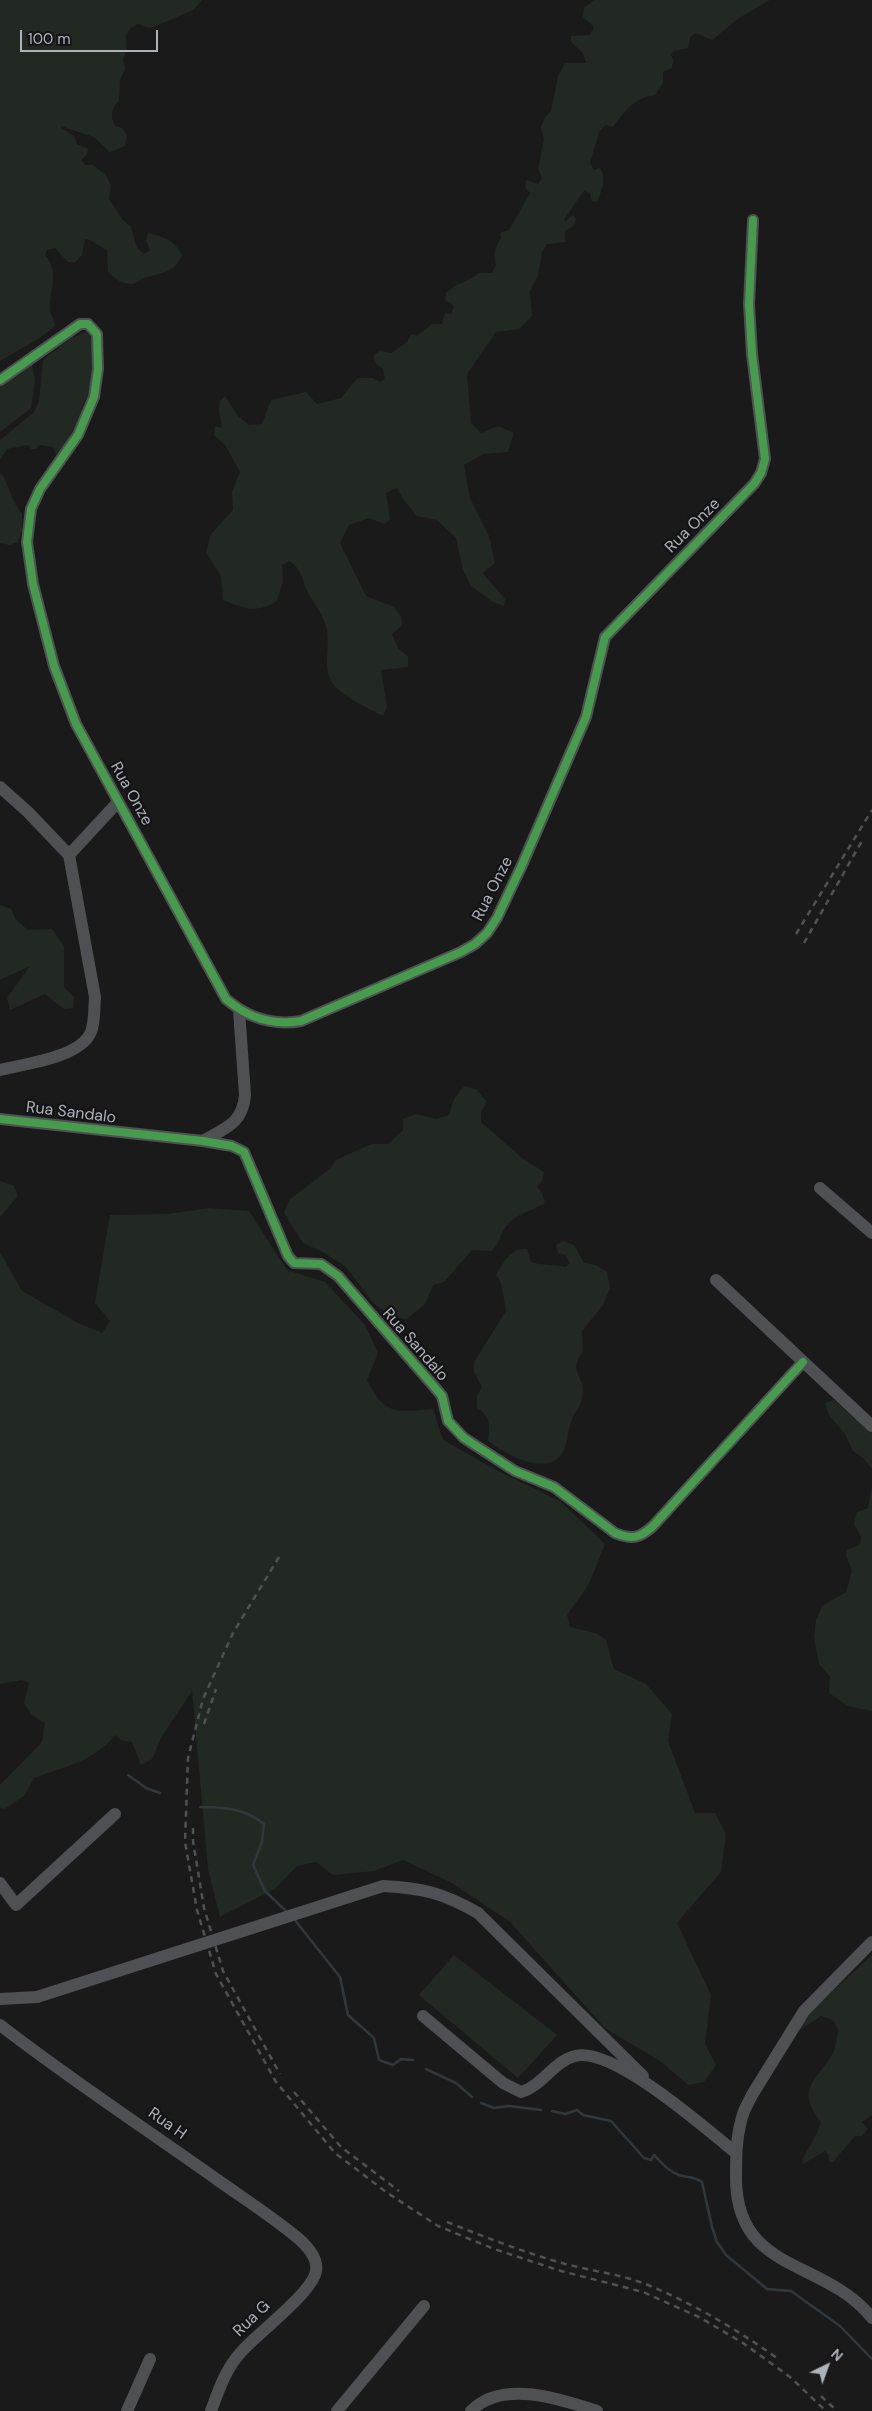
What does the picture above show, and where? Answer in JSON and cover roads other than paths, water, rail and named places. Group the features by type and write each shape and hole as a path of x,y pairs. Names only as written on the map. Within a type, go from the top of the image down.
{"street":[{"name":"Rua Onze","path":"0,380 80,324 88,324 97,334 98,368 94,397 78,435 40,489 30,509 26,542 33,584 54,666 76,724 226,999 239,1010 253,1017 283,1024 301,1021 461,952 475,944 487,933 497,918 577,741 592,698 605,637 754,484 761,472 764,459 763,435 752,354 749,304 753,220"},
{"path":"0,787 28,812 69,855 94,997 94,1021 90,1034 71,1050 47,1059 0,1070"},
{"path":"69,855 118,802"},
{"path":"203,1141 237,1120 244,1107 239,1010"},
{"name":"Rua Sandalo","path":"0,1119 203,1141 232,1146 244,1152 288,1256 294,1263 321,1264 338,1276 442,1396 452,1427 499,1461 554,1487 615,1533 624,1536 639,1537 653,1526 804,1362"},
{"path":"820,1188 872,1233"},
{"path":"716,1280 872,1426"},
{"path":"0,1883 16,1905 115,1814"},
{"path":"0,2000 37,1997 382,1886 416,1888 450,1897 478,1913 659,2092 736,2153"},
{"path":"872,1942 814,1999 793,2027 744,2112 736,2153 737,2198 740,2214 747,2230 759,2244 777,2257 831,2283 854,2298 872,2318"},
{"path":"423,2016 476,2061 515,2090 521,2092 530,2089 565,2061 575,2056 604,2060 659,2092"},
{"name":"Rua H","path":"0,2025 59,2070 247,2201 300,2240 313,2254"},
{"name":"Rua G","path":"211,2411 225,2373 241,2352 305,2291 314,2280 316,2269 313,2254"},
{"path":"337,2411 424,2306"},
{"path":"127,2411 150,2359"},
{"path":"471,2411 490,2396 506,2393 533,2395 589,2410"}],"waterway":[{"path":"128,1775 146,1788 160,1793"},
{"path":"200,1807 217,1807 241,1812 264,1824 262,1842 253,1865 265,1891 287,1912"},
{"path":"294,1919 340,1977 348,2015 374,2038 379,2060 393,2065 401,2059 413,2060"},
{"path":"426,2069 456,2083 472,2097"},
{"path":"481,2103 494,2108 509,2106 541,2110"},
{"path":"552,2111 565,2114 577,2110 583,2115 611,2121 644,2158 651,2160 654,2155 675,2173 702,2182 712,2227 717,2242 726,2255 767,2289 791,2291 840,2326 872,2359"}],"railway":[{"path":"796,934 872,810"},
{"path":"804,943 863,839"},
{"path":"279,1557 233,1633 203,1699 188,1758 185,1842 197,1910 216,1974 276,2082 335,2153 386,2192 438,2226 494,2249 561,2271 643,2292 699,2317 743,2343 790,2377 826,2411"},
{"path":"204,1724 216,1689"},
{"path":"193,1828 193,1841 204,1908 223,1971 280,2074"},
{"path":"294,2092 341,2147 399,2191"},
{"path":"447,2222 547,2259 627,2278 648,2285 682,2300 714,2318 777,2358"},
{"path":"821,2396 837,2411"}]}
